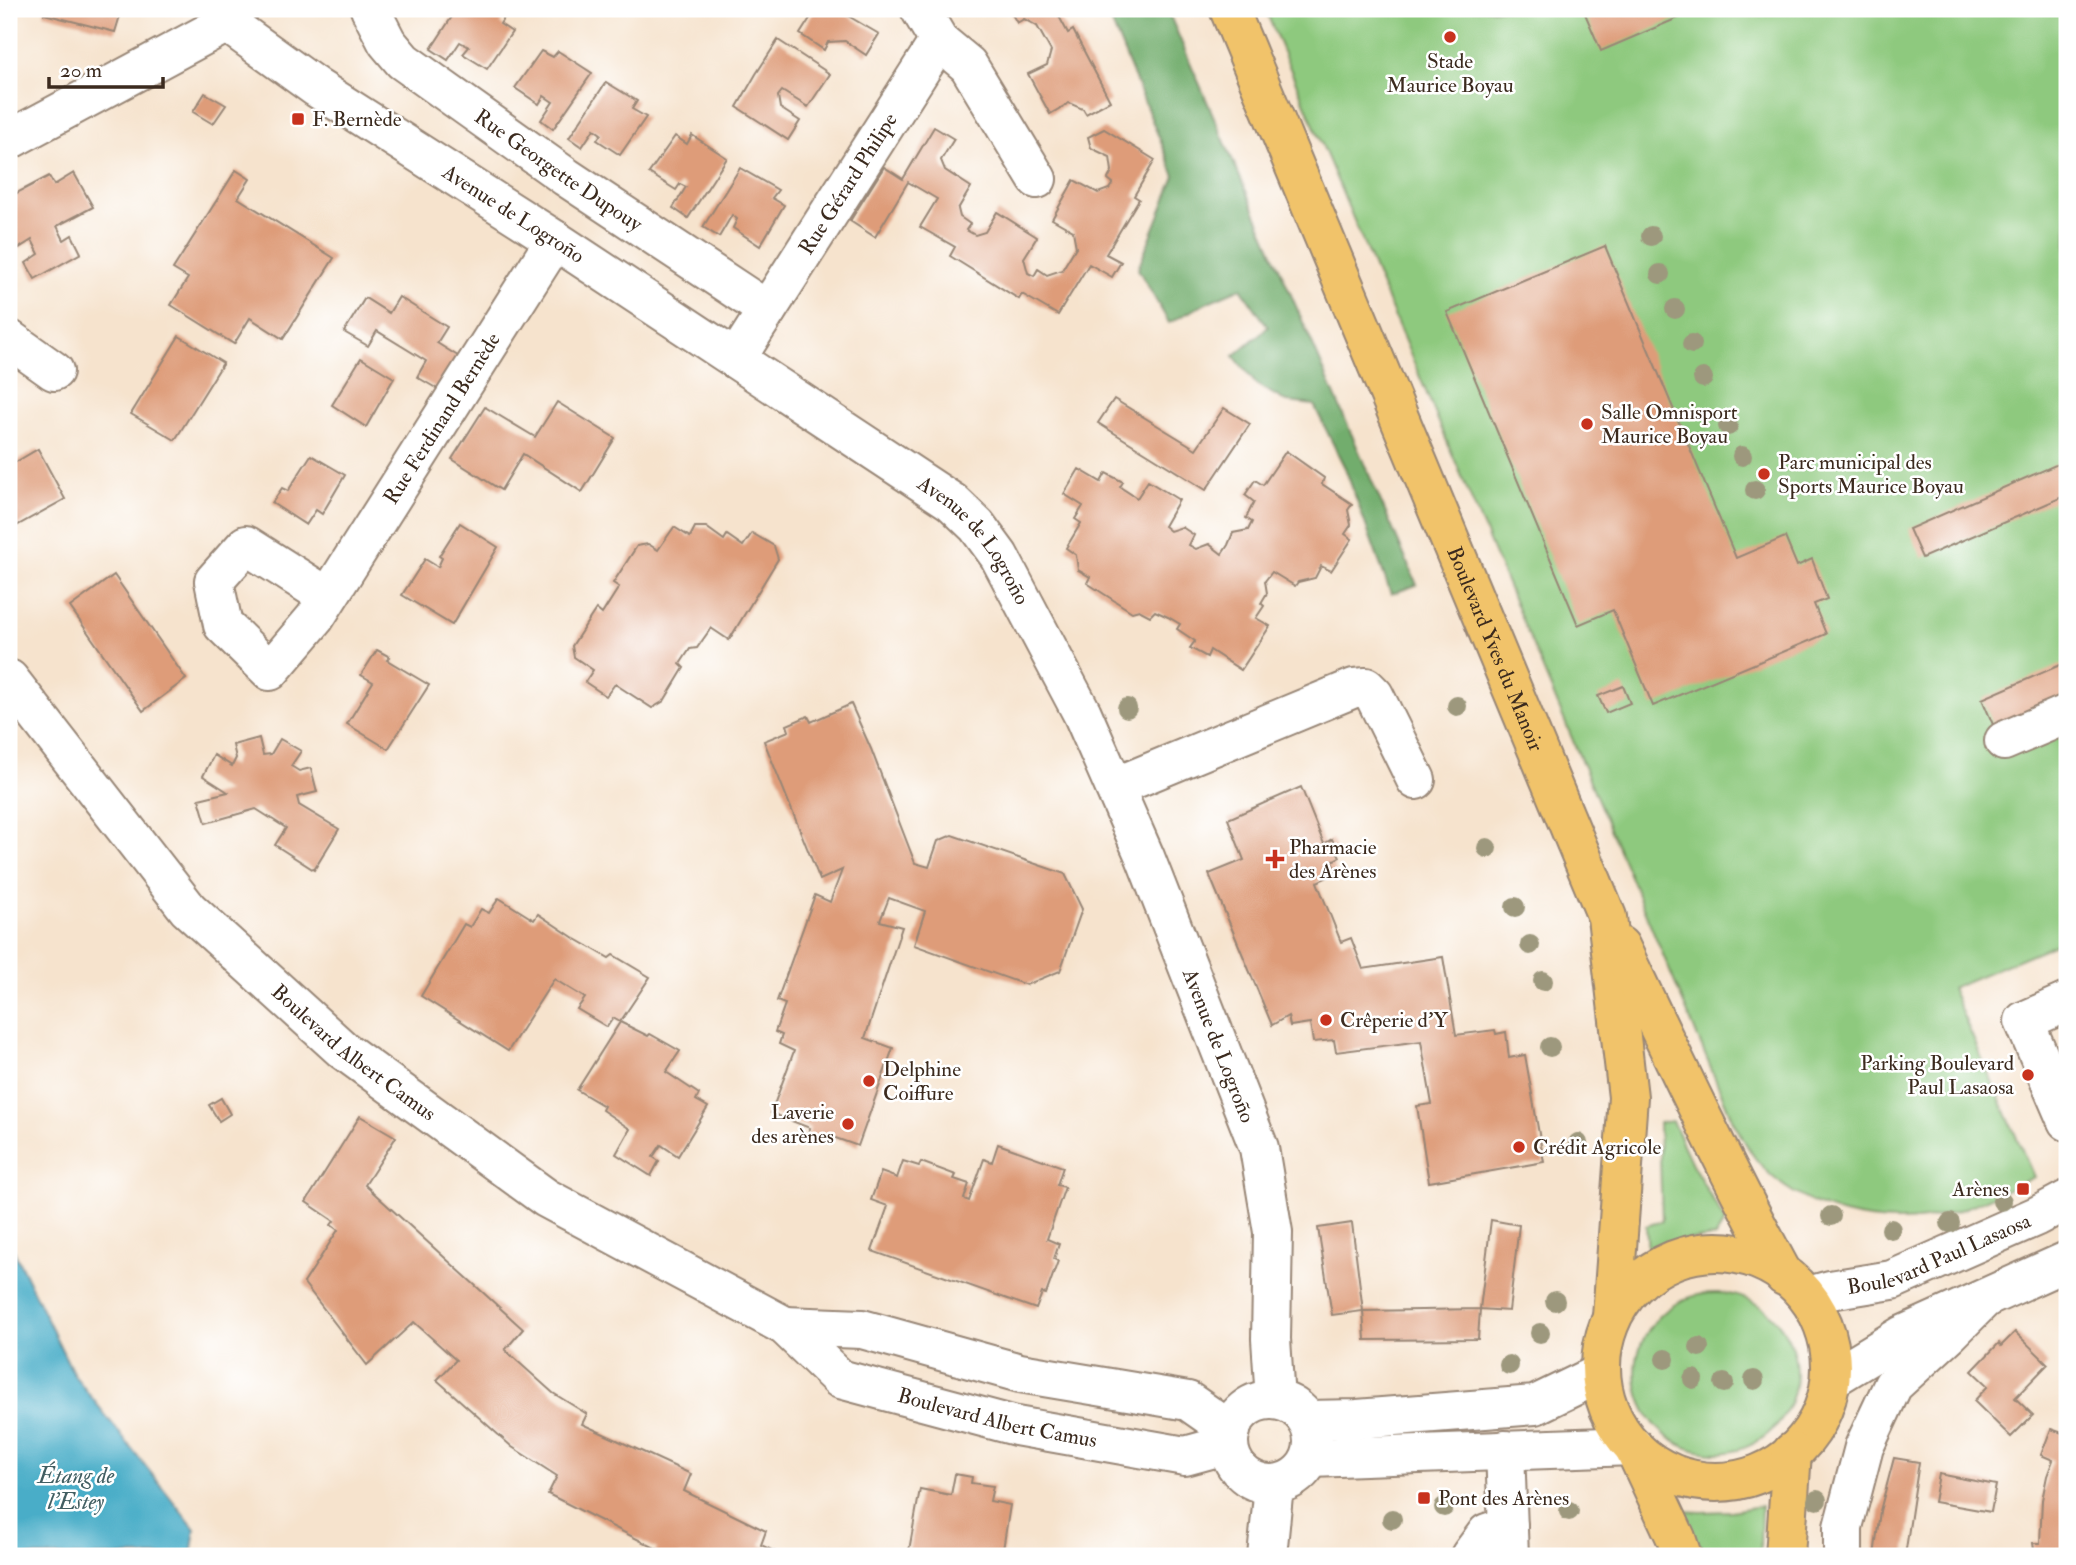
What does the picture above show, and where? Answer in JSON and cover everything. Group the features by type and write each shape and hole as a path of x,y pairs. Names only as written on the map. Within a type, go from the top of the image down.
{"main road":[{"name":"Boulevard Yves du Manoir","path":"1229,9 1607,917 1628,1097 1612,1317"},
{"path":"1607,917 1745,1204 1826,1332 1831,1379 1826,1399 1809,1435 1780,1463 1744,1479 1710,1482 1677,1476 1647,1460 1623,1436 1608,1406 1601,1373 1603,1339 1616,1308 1638,1281 1666,1262 1699,1252 1732,1252 1765,1262 1796,1286"},
{"path":"1633,1446 1682,1556"},
{"path":"1785,1556 1792,1452"}],"street":[{"name":"Rue Georgette Dupouy","path":"370,9 387,42 403,61 566,177 767,310"},
{"path":"920,9 939,41 968,65 1037,179"},
{"path":"9,140 223,16"},
{"name":"Avenue de Logroño","path":"223,16 317,88 555,240 952,502 977,526 999,556 1076,701 1115,787 1259,1148 1273,1232 1271,1339 1275,1400"},
{"name":"Rue Gérard Philipe","path":"736,359 939,41"},
{"name":"Rue Ferdinand Bernède","path":"328,597 555,240"},
{"path":"9,339 54,371"},
{"name":"Boulevard Albert Camus","path":"9,679 188,909 343,1050 546,1198 785,1326 840,1379 1016,1426 1185,1456 1230,1437 1188,1401 1020,1373 862,1329 785,1326"},
{"path":"1115,787 1353,688 1366,687 1374,695 1416,780"},
{"path":"2004,741 2067,714"},
{"path":"2067,1002 2024,1021 2067,1121"},
{"name":"Boulevard Paul Lasaosa","path":"1796,1286 1830,1290 1892,1280 2067,1200"},
{"path":"1831,1379 1903,1335 2067,1261"},
{"path":"1843,1556 1843,1527 1864,1447 1893,1385 1983,1300"},
{"path":"1307,1420 1357,1419 1535,1405 1601,1373"},
{"path":"1275,1400 1299,1410 1307,1420 1313,1432 1314,1446 1311,1458 1296,1477 1274,1485 1248,1478 1238,1469 1231,1457 1230,1437 1237,1418 1247,1408 1260,1401 1275,1400"},
{"path":"1311,1458 1633,1446"},
{"path":"1505,1450 1510,1547"},
{"path":"1267,1556 1274,1485"},
{"path":"1470,1556 1487,1533 1510,1547"}],"green space":[{"path":"1106,9 1167,9 1417,585 1391,594 1345,468 1314,405 1287,402 1256,384 1234,356 1268,327 1241,288 1169,323 1138,269 1175,176"},
{"name":"Parc municipal des Sports Maurice Boyau","path":"1265,9 2067,9 2067,939 1951,988 2034,1177 1951,1213 1926,1219 1871,1219 1844,1214 1794,1193 1773,1177 1752,1154 1733,1121"},
{"path":"1672,1121 1692,1164 1725,1221 1715,1237 1676,1241 1648,1252 1646,1226 1662,1221 1659,1123"},
{"path":"1716,1293 1747,1299 1773,1316 1790,1342 1796,1373 1790,1404 1773,1430 1747,1447 1716,1453 1685,1447 1659,1430 1642,1404 1636,1373 1642,1342 1659,1316 1685,1299"},
{"path":"1761,1506 1760,1556 1701,1556 1681,1511 1731,1511"}],"water":[{"name":"Étang de l'Estey","path":"9,1241 74,1375 195,1529 191,1556 9,1556"}],"building":[{"path":"45,9 122,9 115,32 44,14"},
{"path":"457,9 492,9 505,16 500,24 512,32 487,69 463,54 469,47 460,42 448,60 431,49"},
{"path":"816,9 836,9 879,34 866,55 845,41 828,42 824,50 800,34"},
{"path":"1009,9 1055,9 1068,33 1073,30 1110,101 1086,114 1083,109 1069,103 1050,114 1028,74 1047,65 1051,51 1037,26 1024,19 1017,23"},
{"path":"1583,9 1699,9 1601,51"},
{"path":"778,40 830,74 808,107 782,91 778,96 780,108 800,121 788,140 737,107"},
{"path":"541,51 553,57 558,51 592,73 553,129 541,120 553,102 544,96 539,104 515,88"},
{"path":"606,82 637,101 632,109 646,117 620,155 597,140 601,134 594,129 582,147 569,138"},
{"path":"205,93 226,105 213,124 193,112"},
{"path":"934,127 954,139 941,160 945,170 971,187 958,209 960,217 970,224 966,230 975,235 985,232 997,212 1037,237 1024,258 1028,273 1034,276 1038,269 1047,275 1062,270 1076,247 1073,231 1052,219 1074,180 1098,193 1109,189 1113,183 1108,179 1112,171 1110,157 1091,148 1088,137 1104,129 1155,160 1134,196 1139,199 1106,254 1121,262 1112,277 1089,264 1058,315 1022,294 1019,299 950,256 955,247 920,227 937,199 908,182 875,237 850,221 884,167 903,179"},
{"path":"692,135 727,158 688,218 673,208 686,187 680,184 676,190 649,173 675,136 687,144"},
{"path":"740,168 778,190 772,198 784,205 760,246 733,228 737,219 732,215 719,237 703,227"},
{"path":"236,170 250,179 238,198 334,258 283,339 250,318 234,344 171,305 188,278 173,269"},
{"path":"74,173 93,207 57,226 64,240 72,235 81,253 35,279 26,263 39,254 32,240 19,248 9,229 9,197 49,176 54,185"},
{"name":"Salle Omnisport Maurice Boyau","path":"1605,246 1736,558 1785,537 1797,566 1812,559 1827,599 1814,604 1826,634 1653,706 1613,610 1578,625 1447,312"},
{"path":"399,297 447,327 437,343 461,358 441,391 417,377 426,361 377,331 368,346 344,332 365,298 389,313"},
{"path":"179,336 223,363 175,440 131,414"},
{"path":"361,358 394,378 366,427 332,405"},
{"path":"1114,399 1196,449 1224,408 1250,424 1206,490 1098,423"},
{"path":"557,402 615,438 582,492 523,454 501,490 452,459 485,407 535,437"},
{"path":"38,449 65,499 9,530 9,466"},
{"path":"1286,451 1324,478 1322,484 1352,504 1348,510 1351,525 1345,534 1352,539 1331,571 1321,566 1315,578 1298,582 1295,586 1272,572 1265,581 1267,593 1261,603 1264,606 1256,618 1270,626 1241,670 1210,650 1207,657 1190,648 1195,641 1177,629 1180,624 1168,617 1155,611 1150,616 1139,610 1132,612 1087,583 1090,577 1078,570 1076,555 1066,548 1081,523 1075,519 1083,506 1064,494 1079,469 1101,482 1106,473 1123,482 1120,487 1137,498 1148,481 1179,500 1164,526 1170,531 1182,527 1194,535 1189,545 1196,549 1209,544 1222,554 1233,533 1248,530 1252,522 1246,518 1254,502 1245,495 1255,480 1263,485"},
{"path":"311,455 345,475 322,514 316,510 306,525 272,503 282,488 288,491"},
{"path":"2067,460 2067,495 1922,558 1909,529"},
{"path":"460,523 498,547 452,625 402,595 425,559 438,567 442,558 439,556"},
{"path":"674,527 690,537 695,527 706,527 724,540 727,535 743,546 752,533 774,546 778,559 729,640 711,628 697,648 690,649 680,664 684,668 664,701 652,708 615,684 606,696 585,682 593,670 574,657 572,646 596,609 602,614 619,587 613,583 637,546 648,544 658,550"},
{"path":"114,575 186,679 143,711 70,607"},
{"path":"377,650 390,657 387,660 429,685 388,749 347,724 373,682 361,675"},
{"path":"2067,662 2067,695 1994,727 1982,699"},
{"path":"1623,686 1630,703 1606,713 1598,696"},
{"path":"851,704 915,863 929,867 938,841 952,835 1065,874 1082,909 1060,971 1026,985 914,945 925,911 889,898 880,921 902,927 865,1038 893,1048 858,1146 830,1136 827,1142 808,1135 810,1128 771,1113 794,1051 779,1044 782,1035 775,1032 785,1004 777,1001 815,895 830,902 842,870 820,880 764,741 789,731 787,725 808,716 811,722"},
{"path":"259,738 263,755 271,754 280,739 301,751 291,766 299,771 311,768 317,792 297,797 299,805 339,829 314,870 275,845 286,828 256,809 206,823 199,799 228,792 203,776 214,755 232,766 236,758 233,745"},
{"path":"1301,787 1324,844 1332,839 1340,857 1332,861 1336,873 1317,882 1341,942 1351,938 1363,969 1443,957 1456,1035 1495,1030 1496,1034 1506,1032 1509,1058 1525,1055 1544,1162 1429,1182 1417,1106 1432,1104 1421,1041 1336,1052 1334,1040 1313,1042 1310,1023 1290,1026 1288,1016 1272,1025 1209,874 1244,860 1228,819"},
{"path":"499,898 534,920 538,914 609,958 613,955 650,977 620,1022 613,1018 607,1027 577,1009 585,998 554,979 508,1051 421,996 464,924 470,927 481,909 489,913"},
{"path":"620,1022 648,1036 650,1034 680,1051 666,1072 699,1094 696,1100 708,1107 678,1156 661,1145 653,1157 659,1161 651,1176 616,1154 630,1129 602,1110 604,1106 577,1090"},
{"path":"221,1098 230,1114 219,1121 209,1105"},
{"path":"360,1116 396,1137 365,1185 523,1329 505,1350 553,1393 587,1414 582,1424 691,1474 684,1491 766,1531 761,1545 784,1556 653,1556 657,1549 548,1494 557,1476 512,1447 437,1380 456,1360 414,1322 367,1365 304,1283 338,1230 331,1225 334,1221 306,1202"},
{"path":"998,1144 1063,1167 1057,1185 1065,1187 1047,1239 1059,1244 1054,1259 1058,1261 1046,1294 1042,1293 1036,1309 872,1251 888,1206 871,1200 881,1172 897,1178 903,1161 919,1166 921,1162 956,1175 954,1179 969,1184 964,1199 969,1201 984,1159 992,1162"},
{"path":"1491,1220 1519,1225 1509,1311 1480,1309"},
{"path":"1352,1223 1363,1311 1332,1315 1318,1228"},
{"path":"1480,1309 1478,1339 1365,1340 1363,1311"},
{"path":"2015,1332 2048,1364 2015,1398 2033,1415 2011,1437 1974,1401 1988,1386 1972,1371 1999,1343 2001,1346"},
{"path":"2051,1429 2065,1434 2067,1430 2067,1556 2035,1556 2033,1543 2040,1543 2042,1500 2053,1460 2041,1455"},
{"path":"1894,1458 1919,1462 1905,1556 1874,1556 1880,1511"},
{"path":"955,1474 972,1477 971,1483 993,1486 990,1501 1010,1505 1002,1556 908,1556 920,1489 951,1495"},
{"path":"1939,1474 1996,1485 1991,1512 1934,1502"}],"place":[{"name":"Stade Maurice Boyau","path":"1450,37"},
{"name":"F. Bernède","path":"298,119"},
{"name":"Salle Omnisport Maurice Boyau","path":"1587,424"},
{"name":"Parc municipal des Sports Maurice Boyau","path":"1764,474"},
{"name":"Pharmacie des Arènes","path":"1275,859"},
{"name":"Crêperie d'Y","path":"1326,1020"},
{"name":"Parking Boulevard Paul Lasaosa","path":"2028,1075"},
{"name":"Delphine Coiffure","path":"869,1081"},
{"name":"Laverie des arènes","path":"848,1124"},
{"name":"Crédit Agricole","path":"1519,1147"},
{"name":"Arènes","path":"2023,1189"},
{"name":"Pont des Arènes","path":"1424,1498"}]}
